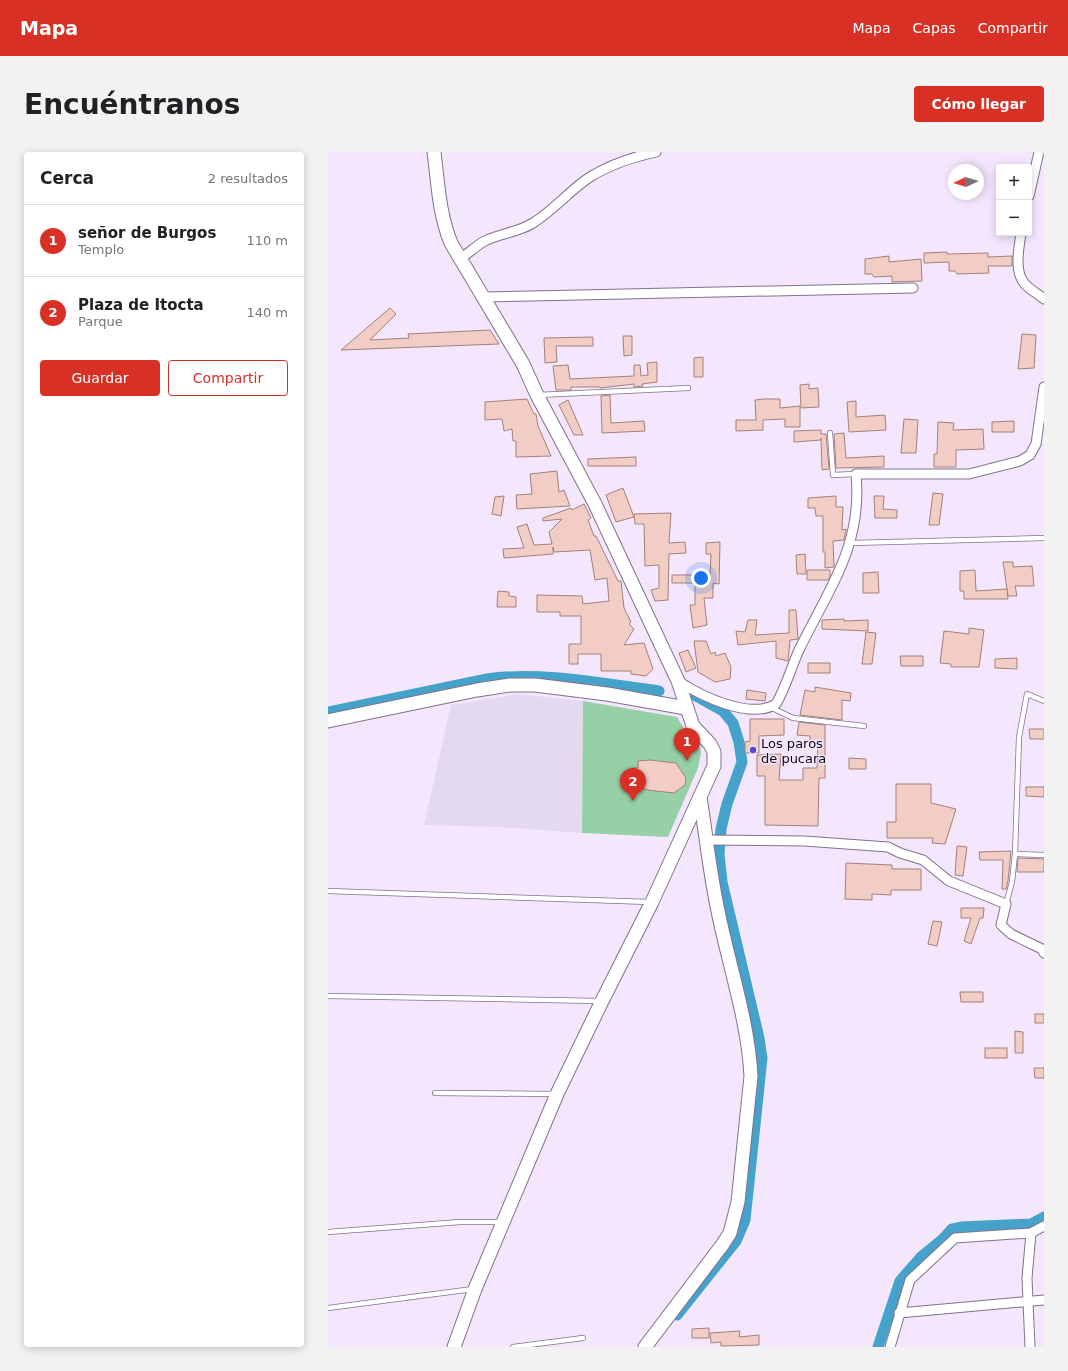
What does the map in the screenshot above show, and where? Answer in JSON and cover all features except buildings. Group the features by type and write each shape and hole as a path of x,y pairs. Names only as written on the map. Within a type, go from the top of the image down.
{"main road":[{"path":"434,152 445,229 459,259 523,364 537,395 595,504 678,681 693,726 710,744 714,752 714,766 652,902 557,1094 502,1222 454,1347"},
{"path":"328,721 477,690 510,685 535,686 607,694 686,708"},
{"path":"645,1347 726,1238 734,1221 738,1202 751,1076 746,1036 717,910 710,840 700,796"}],"street":[{"path":"459,259 471,252 482,242 531,224 590,177 613,165 635,157 656,152"},
{"path":"1032,183 1039,152"},
{"path":"1021,236 1018,256 1019,271 1024,283 1044,299"},
{"path":"483,297 913,288"},
{"path":"678,681 718,702 743,707 770,707 776,704 799,651 830,594 850,543 857,510 856,474 969,474 1020,461 1030,455 1036,444 1044,387"},
{"path":"710,840 804,841 888,847 900,853 923,860 949,881 1006,904 1002,925 1016,936 1043,950"},
{"path":"890,1347 910,1280 955,1238 1031,1233 1044,1226"},
{"path":"1030,1347 1027,1278 1031,1233"},
{"path":"899,1314 1044,1300"}],"lane":[{"path":"537,395 688,388"},
{"path":"830,433 833,475 856,474"},
{"path":"850,543 1044,538"},
{"path":"1006,904 1012,882 1015,854 1019,737 1027,694 1044,701"},
{"path":"770,707 793,718 864,726"},
{"path":"1015,854 1044,855"},
{"path":"328,891 652,902"},
{"path":"328,996 602,1001"},
{"path":"435,1093 557,1094"},
{"path":"328,1232 460,1222 502,1222"},
{"path":"328,1308 475,1289"},
{"path":"513,1347 583,1338"}],"shaded area":[{"path":"517,694 583,701 582,833 500,827 424,825 451,705"}],"green space":[{"path":"583,701 677,717 683,727 698,741 701,753 698,768 668,837 582,833"}],"waterway":[{"path":"328,712 487,679 508,677 551,677 573,679 659,691"},
{"path":"677,1315 736,1241 745,1220 762,1058 759,1038 722,882 719,854 721,829 727,804 742,762 739,742 733,723 723,711 696,696"},
{"path":"878,1347 900,1281 921,1257 943,1239 952,1229 961,1227 1031,1224 1044,1217"}],"place":[{"name":"Los paros de pucara","path":"753,750"},
{"name":"señor de Burgos","path":"687,761"},
{"name":"Plaza de Itocta","path":"633,801"}]}
